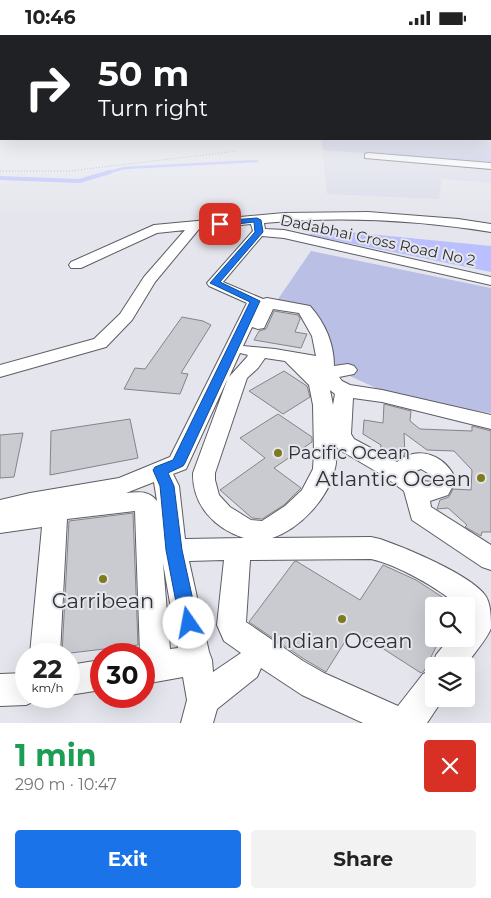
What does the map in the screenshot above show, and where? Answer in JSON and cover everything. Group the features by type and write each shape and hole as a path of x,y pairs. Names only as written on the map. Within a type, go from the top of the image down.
{"street":[{"path":"368,156 491,166"},
{"path":"408,159 407,169 409,171"},
{"path":"76,265 154,229 258,226 284,217 368,216 458,223 491,228"},
{"path":"0,523 122,486 178,463 256,350 256,301 214,283 258,226"},
{"name":"Dadabhai Cross Road No 2","path":"258,226 284,234 491,281"},
{"path":"0,371 100,343 126,317 149,279 194,227"},
{"path":"298,363 312,377 320,390 324,469 308,499 272,528 261,532 242,528 221,514 209,501 203,483 204,473 238,377 256,350 266,304 271,303 304,309 324,343 330,380 336,388 382,396 491,422"},
{"path":"256,350 298,363 314,361 348,370"},
{"path":"256,350 326,364"},
{"path":"346,391 343,400 340,434 346,444 409,483 421,513 491,559"},
{"path":"160,470 167,486 174,550 197,660 200,711"},
{"path":"46,643 56,516 58,512 64,509 142,501 147,505 150,643"},
{"path":"0,510 50,507"},
{"path":"41,643 50,507"},
{"path":"238,549 232,625 234,631 292,672 313,684 400,723 412,716 425,698"},
{"path":"174,550 381,549 394,554 467,595 478,607 481,619 454,657"},
{"path":"155,667 197,660"},
{"path":"200,711 246,666"},
{"path":"0,690 15,689"}],"path":[{"path":"0,171 69,171 228,152"}],"shaded area":[{"path":"322,152 491,152 491,183 442,179 439,199 327,194"},
{"path":"352,152 491,152 491,162"},
{"path":"318,229 491,246 491,272 309,235"},
{"path":"311,251 491,288 491,413 400,399 341,372 290,305 276,302"}],"building":[{"path":"274,311 298,315 300,319 295,332 307,334 301,348 254,340 259,331 266,329"},
{"path":"182,317 203,321 211,325 181,373 188,374 180,394 124,389 135,368 145,369"},
{"path":"284,371 307,386 310,397 283,414 249,391"},
{"name":"Atlantic Ocean","path":"384,404 411,411 410,421 420,429 472,431 472,426 491,431 491,532 482,532 481,536 465,527 467,525 448,508 437,509 440,500 449,497 453,489 471,490 472,470 454,451 427,450 404,433 405,455 392,457 380,451 381,445 363,434 364,420 383,423"},
{"path":"278,414 312,437 312,442 274,468 301,488 284,505 262,519 252,518 220,490 265,458 240,438"},
{"path":"130,419 138,458 50,475 51,431"},
{"path":"23,433 14,477 0,478 0,435"},
{"name":"Carribean","path":"133,513 138,643 90,643 90,651 80,652 80,643 63,643 69,521"},
{"name":"Indian Ocean","path":"296,561 360,600 383,565 416,580 442,597 425,597 425,647 436,647 431,657 425,657 424,671 421,673 368,639 367,642 351,632 326,672 249,622"}],"waterway":[{"path":"106,173 124,168 257,161"},
{"path":"0,178 79,181 110,172"}],"place":[{"name":"Pacific Ocean","path":"278,453"},
{"name":"Atlantic Ocean","path":"481,478"},
{"name":"Carribean","path":"103,579"},
{"name":"Indian Ocean","path":"342,619"}],"route":[{"path":"189,623 174,550 167,486 160,470 178,463 256,301 214,283 259,232 257,220 220,224"}]}
